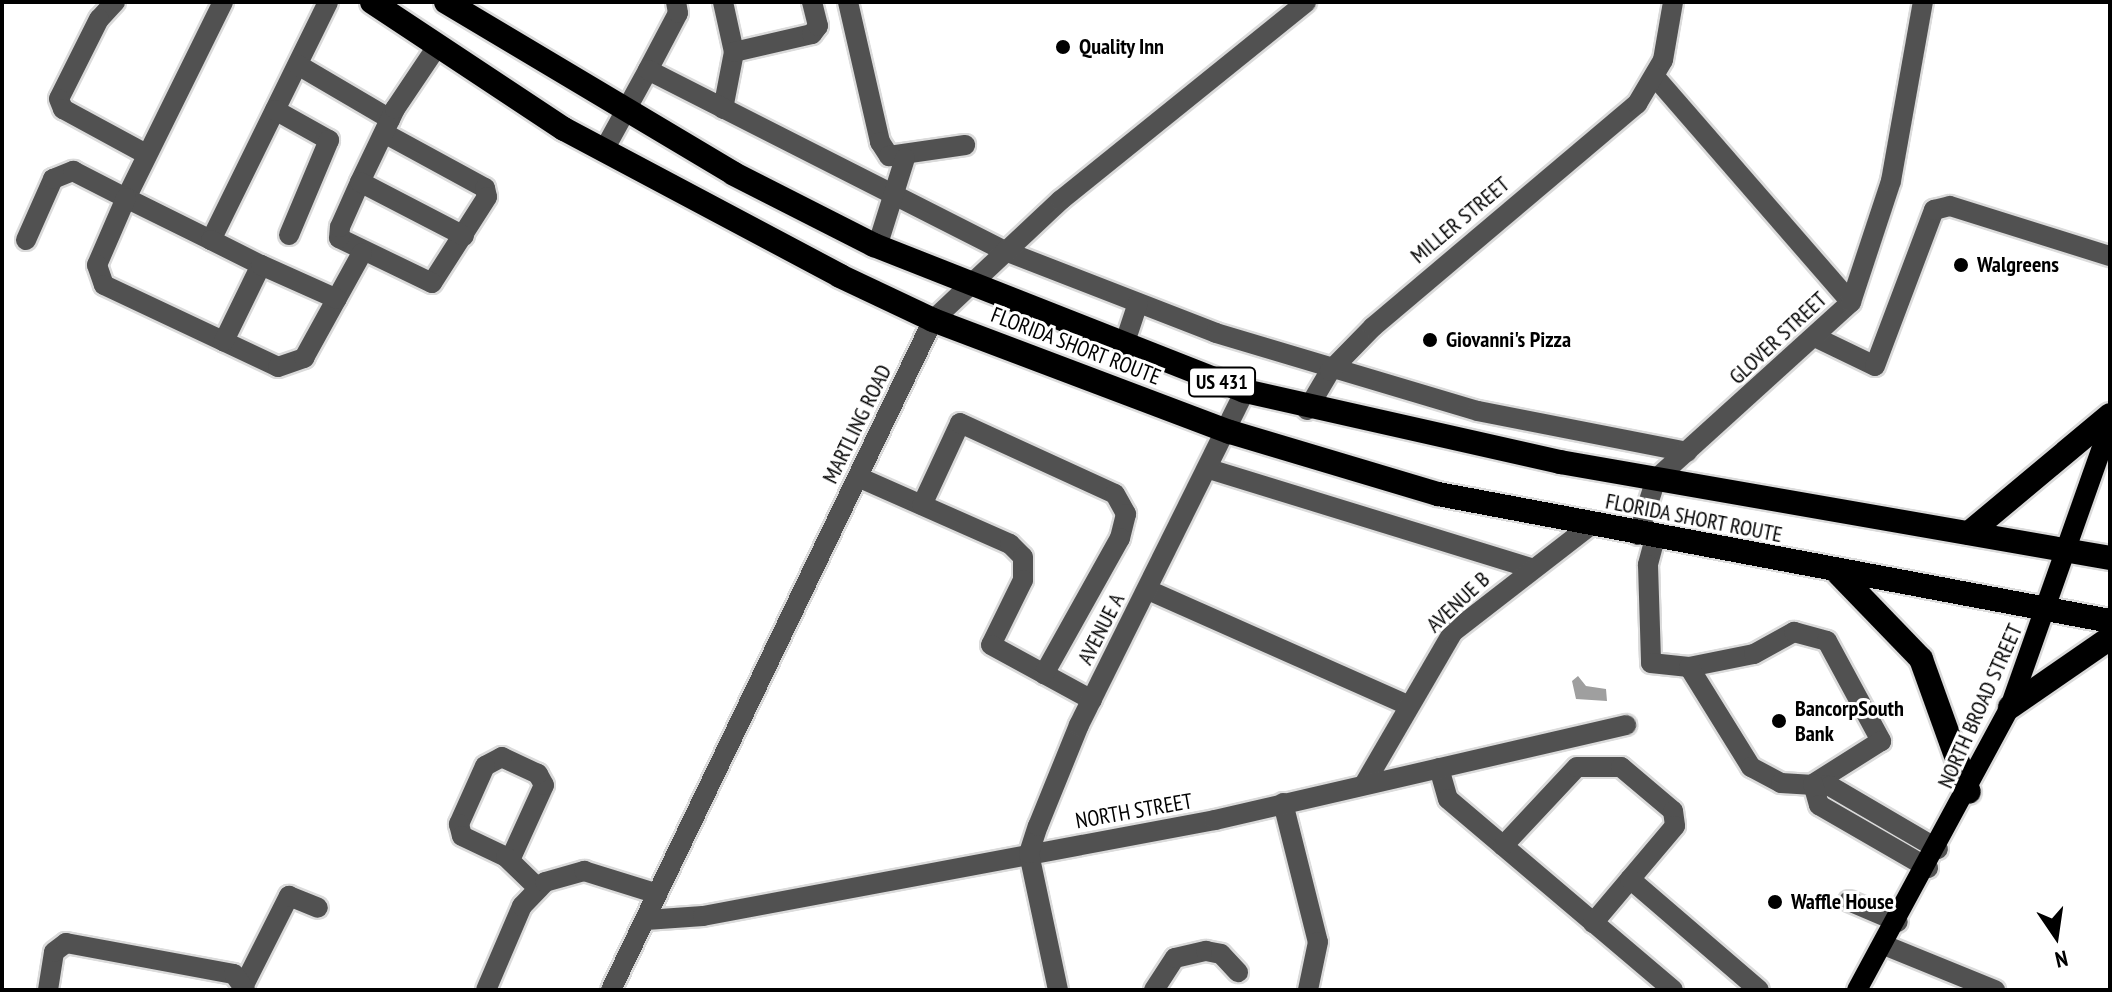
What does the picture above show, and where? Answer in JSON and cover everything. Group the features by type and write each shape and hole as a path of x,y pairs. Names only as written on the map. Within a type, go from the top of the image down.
{"highway":[{"name":"FLORIDA SHORT ROUTE","path":"372,2 604,150 933,320 1230,432 1438,494 1839,574 2110,621"},
{"name":"FLORIDA SHORT ROUTE","path":"446,2 626,112 877,247 965,286 1245,391 1307,410 1656,479 2110,558"},
{"path":"1969,533 2110,415"},
{"path":"1839,574 1921,659 1969,792"},
{"path":"2010,707 2110,638"}],"main road":[{"name":"NORTH BROAD STREET","path":"1857,990 1928,868 2010,707 2071,550 2110,425"}],"street":[{"path":"115,2 99,19 59,99 63,109 144,153"},
{"path":"211,240 328,2"},
{"path":"604,150 678,13 676,2"},
{"path":"723,2 734,52 723,109"},
{"path":"734,52 812,34 818,26 812,2"},
{"path":"848,2 880,142 889,156 905,158 965,145"},
{"name":"MARTLING ROAD","path":"611,990 933,320 965,286 1005,251 1306,2"},
{"path":"1673,2 1656,78 1851,302"},
{"name":"GLOVER STREET","path":"1656,479 1817,338 1851,302 1891,181 1923,2"},
{"path":"220,3 144,153 97,265 104,285 278,367 304,358 362,253"},
{"path":"298,65 387,126 481,182 487,197 432,283 362,253 339,238 360,182 387,126 438,45"},
{"path":"648,70 896,199 1005,251 1138,303 1330,371 1478,411 1687,452"},
{"name":"MILLER STREET","path":"1307,410 1330,371 1595,142 1656,78"},
{"path":"275,110 329,140 289,235"},
{"path":"877,247 896,199 905,158"},
{"path":"26,240 61,173 73,171 261,265 337,299"},
{"path":"360,182 464,236"},
{"path":"1817,338 1875,366 1934,210 1950,206 2110,256"},
{"path":"224,341 261,265"},
{"path":"1124,345 1138,303"},
{"name":"AVENUE A","path":"1029,853 1092,700 1212,470 1245,391"},
{"path":"922,505 960,423 1115,494 1126,514 1120,538 1044,674"},
{"path":"1212,470 1531,568"},
{"path":"858,477 922,505 1023,557 1023,580 991,645 1092,700"},
{"path":"1656,479 1646,536 1651,663 1689,667 1754,654 1794,632 1827,641 1881,741 1813,784"},
{"name":"AVENUE B","path":"1365,783 1453,632 1531,568 1591,525"},
{"path":"1148,590 1408,705"},
{"path":"1689,667 1751,767 1781,783 1830,786 1938,849"},
{"name":"NORTH STREET","path":"646,920 703,916 1283,803 1626,725"},
{"path":"510,860 544,785 538,774 502,757 485,766 459,824 462,836 510,860 538,888"},
{"path":"1503,846 1577,767 1621,767 1673,811 1675,826 1593,923"},
{"path":"1439,768 1448,799 1673,990"},
{"path":"1813,784 1819,805 1928,868"},
{"path":"1283,803 1318,942 1308,990"},
{"path":"1029,853 1058,990"},
{"path":"486,990 522,906 538,888 584,871 658,894"},
{"path":"1630,879 1759,990"},
{"path":"48,990 54,952 66,943 234,974 245,988 289,896 318,908"},
{"path":"1849,901 1898,922"},
{"path":"1884,945 1995,990"},
{"path":"1154,990 1175,958 1206,951 1221,954 1238,972"}],"shaded area":[{"path":"1578,676 1586,686 1606,689 1607,701 1576,699 1572,681"}],"place":[{"name":"Quality Inn","path":"1063,47"},
{"name":"Walgreens","path":"1961,265"},
{"name":"Giovanni's Pizza","path":"1430,340"},
{"name":"BancorpSouth Bank","path":"1779,721"},
{"name":"Waffle House","path":"1775,902"}]}
